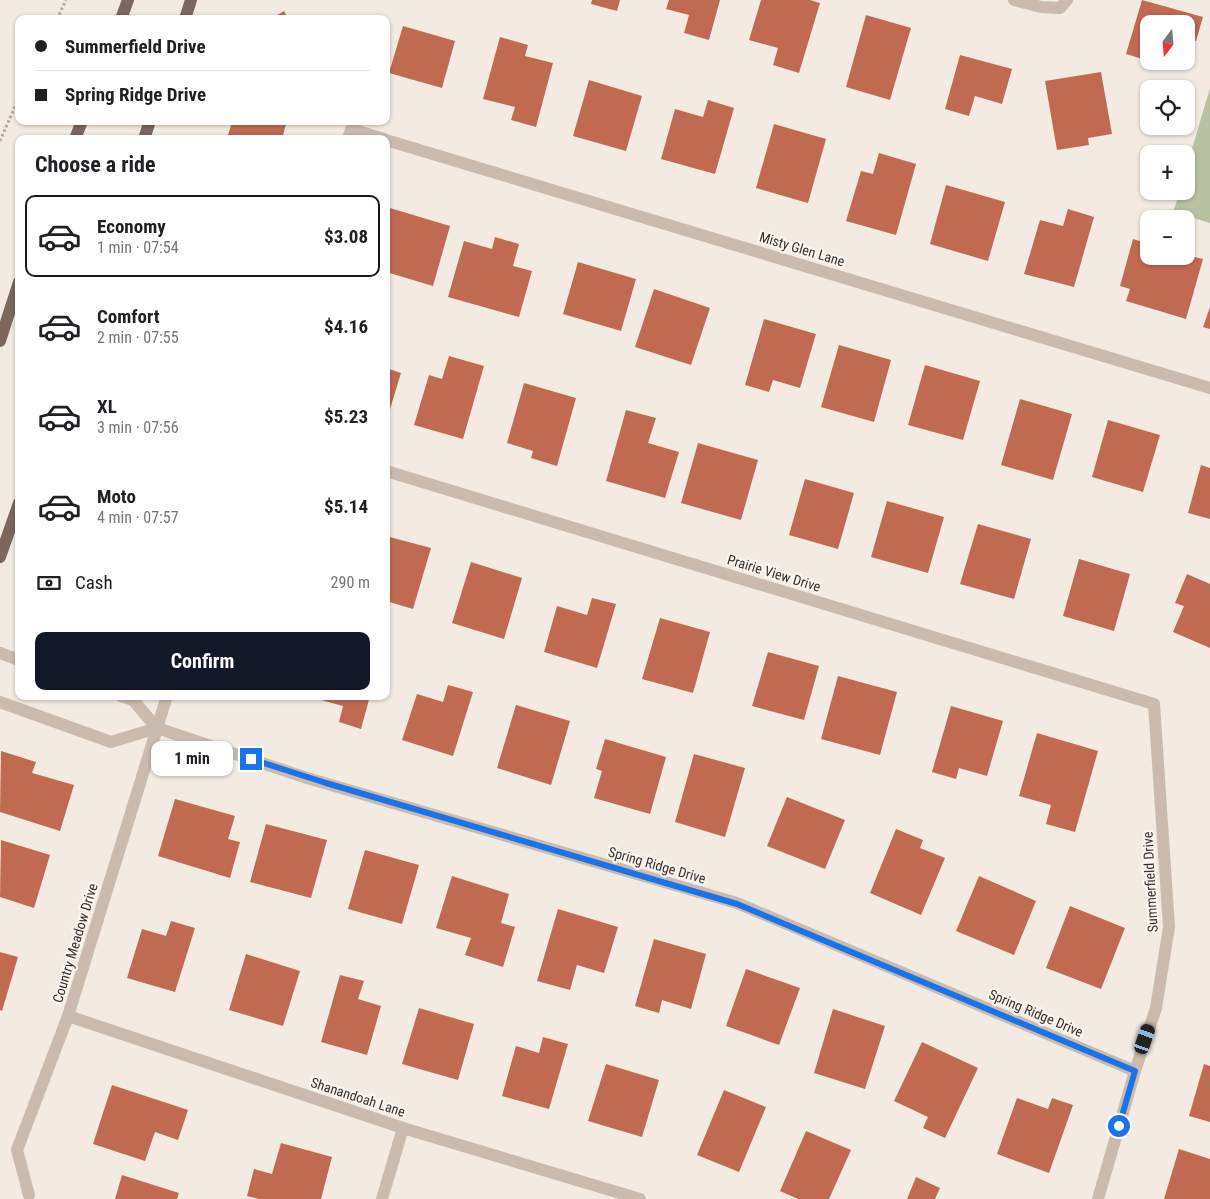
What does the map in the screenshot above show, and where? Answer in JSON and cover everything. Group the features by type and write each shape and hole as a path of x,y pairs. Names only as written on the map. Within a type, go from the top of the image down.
{"main road":[{"path":"122,15 128,0"},
{"path":"186,15 191,0"},
{"path":"0,341 15,294"},
{"path":"0,557 15,514"}],"street":[{"path":"1014,0 1041,7 1064,4"},
{"name":"Misty Glen Lane","path":"390,141 1210,388"},
{"name":"Prairie View Drive","path":"390,472 1154,704"},
{"path":"0,653 15,659"},
{"path":"0,702 111,742 157,728 133,700"},
{"name":"Country Meadow Drive","path":"29,1195 17,1150 68,1016 167,700"},
{"name":"Summerfield Drive","path":"1098,1199 1135,1071 1156,1008 1169,927 1154,704"},
{"name":"Spring Ridge Drive","path":"157,728 307,778 737,904 1135,1071"},
{"name":"Shanandoah Lane","path":"68,1016 403,1128 640,1199"},
{"path":"382,1199 403,1128"}],"path":[{"path":"59,15 66,0"},
{"path":"0,141 15,106"}],"green space":[{"path":"1210,88 1210,223 1195,219 1195,210 1174,210 1177,200 1195,200 1195,145 1193,145"}],"building":[{"path":"592,0 620,0 617,11 591,4"},
{"path":"669,0 720,0 709,40 684,33 689,15 666,9"},
{"path":"761,0 810,0 820,3 799,73 773,65 778,48 749,40"},
{"path":"1142,0 1203,17 1196,41 1195,15 1140,15 1140,58 1126,54"},
{"path":"284,11 286,15 278,15"},
{"path":"866,15 911,28 890,100 846,87"},
{"path":"403,26 455,41 442,88 390,73"},
{"path":"500,37 528,45 525,56 553,63 536,127 511,120 515,107 483,99"},
{"path":"960,55 1012,69 1002,104 975,96 969,116 945,109"},
{"path":"1101,72 1112,134 1088,138 1089,145 1057,150 1045,81"},
{"path":"589,80 642,96 626,151 573,136"},
{"path":"708,100 734,108 715,174 661,159 675,109 703,117"},
{"path":"774,124 826,139 808,203 756,188"},
{"path":"231,125 286,125 283,135 228,135"},
{"path":"879,153 916,164 896,235 846,221 861,171 873,174"},
{"path":"946,185 1005,202 988,261 930,244"},
{"path":"390,208 450,226 433,286 390,273"},
{"path":"1068,209 1094,217 1074,287 1024,274 1040,220 1063,226"},
{"path":"495,237 519,244 513,266 532,271 519,317 448,297 464,241 492,249"},
{"path":"1133,239 1140,241 1140,265 1195,265 1195,257 1203,259 1186,319 1126,301 1130,289 1120,286"},
{"path":"578,262 636,279 621,331 563,314"},
{"path":"654,289 710,308 691,365 635,347"},
{"path":"1210,307 1210,329 1203,327"},
{"path":"764,319 816,334 800,388 773,380 769,392 745,385"},
{"path":"839,345 891,360 874,422 821,407"},
{"path":"449,356 484,366 463,439 414,425 429,375 442,379"},
{"path":"925,365 980,381 963,440 908,425"},
{"path":"390,369 401,373 390,409"},
{"path":"524,383 576,398 557,466 531,458 533,451 507,443"},
{"path":"1020,399 1072,414 1053,480 1001,465"},
{"path":"626,410 656,418 648,443 679,452 665,498 606,481"},
{"path":"1108,420 1160,435 1143,492 1092,477"},
{"path":"698,443 758,460 741,520 681,503"},
{"path":"1201,465 1210,468 1210,519 1188,513"},
{"path":"805,479 854,493 838,549 789,535"},
{"path":"887,501 944,517 928,573 871,557"},
{"path":"978,524 1031,539 1014,599 960,584"},
{"path":"390,537 431,548 413,609 390,602"},
{"path":"1079,559 1130,574 1114,631 1063,616"},
{"path":"471,562 522,578 504,639 452,623"},
{"path":"1187,574 1210,584 1210,648 1173,632 1184,606 1175,603"},
{"path":"592,598 616,604 597,668 544,652 557,606 587,615"},
{"path":"660,618 710,632 693,693 642,679"},
{"path":"768,652 819,666 804,720 752,706"},
{"path":"838,676 897,692 880,755 821,739"},
{"path":"448,685 473,692 453,756 402,740 417,694 443,702"},
{"path":"321,700 369,700 361,729 339,722 343,706"},
{"path":"516,705 570,721 551,785 497,768"},
{"path":"951,706 1003,721 987,776 959,768 956,779 932,772"},
{"path":"1037,733 1098,751 1075,832 1046,824 1051,805 1019,796"},
{"path":"605,739 666,757 650,814 594,798 602,771 596,769"},
{"path":"1,751 36,762 32,773 74,785 60,831 0,812"},
{"path":"694,754 745,768 725,837 675,822"},
{"path":"787,797 845,820 825,869 767,846"},
{"path":"175,799 235,816 228,839 240,842 230,878 158,856"},
{"path":"266,824 327,840 311,898 250,882"},
{"path":"896,829 923,840 920,848 945,858 921,915 870,893"},
{"path":"1,840 50,855 34,908 0,897"},
{"path":"365,850 419,865 402,924 348,909"},
{"path":"452,876 509,894 501,923 515,927 503,967 465,955 471,938 436,928"},
{"path":"979,876 1036,901 1014,955 956,931"},
{"path":"1070,906 1125,928 1101,989 1046,968"},
{"path":"558,909 618,927 604,973 577,965 570,990 537,981"},
{"path":"171,921 195,928 175,992 127,978 142,929 166,936"},
{"path":"654,939 706,954 691,1009 662,1000 659,1013 635,1006"},
{"path":"0,952 18,957 2,1011 0,1010"},
{"path":"246,954 300,971 283,1026 229,1010"},
{"path":"746,969 800,988 779,1045 726,1026"},
{"path":"340,975 364,981 358,999 381,1006 367,1055 321,1042"},
{"path":"419,1008 474,1024 458,1080 402,1064"},
{"path":"833,1009 885,1026 865,1089 814,1073"},
{"path":"543,1037 568,1044 549,1109 502,1096 516,1046 539,1053"},
{"path":"922,1042 978,1068 945,1138 923,1128 928,1117 894,1101"},
{"path":"606,1064 659,1080 642,1137 588,1121"},
{"path":"1204,1064 1210,1066 1210,1122 1189,1116"},
{"path":"112,1085 188,1110 178,1140 155,1132 145,1161 93,1144"},
{"path":"724,1090 766,1107 739,1172 697,1155"},
{"path":"1017,1098 1048,1109 1052,1098 1073,1105 1049,1173 997,1154"},
{"path":"806,1131 851,1150 829,1199 798,1199 780,1191"},
{"path":"281,1143 332,1157 321,1199 259,1199 247,1196 254,1169 272,1174"},
{"path":"1179,1149 1210,1159 1210,1199 1164,1199"},
{"path":"122,1175 179,1193 177,1199 115,1199"},
{"path":"916,1177 940,1188 935,1199 907,1199"}],"route":[{"path":"251,759 307,778 737,904 1135,1071 1119,1126"}]}
